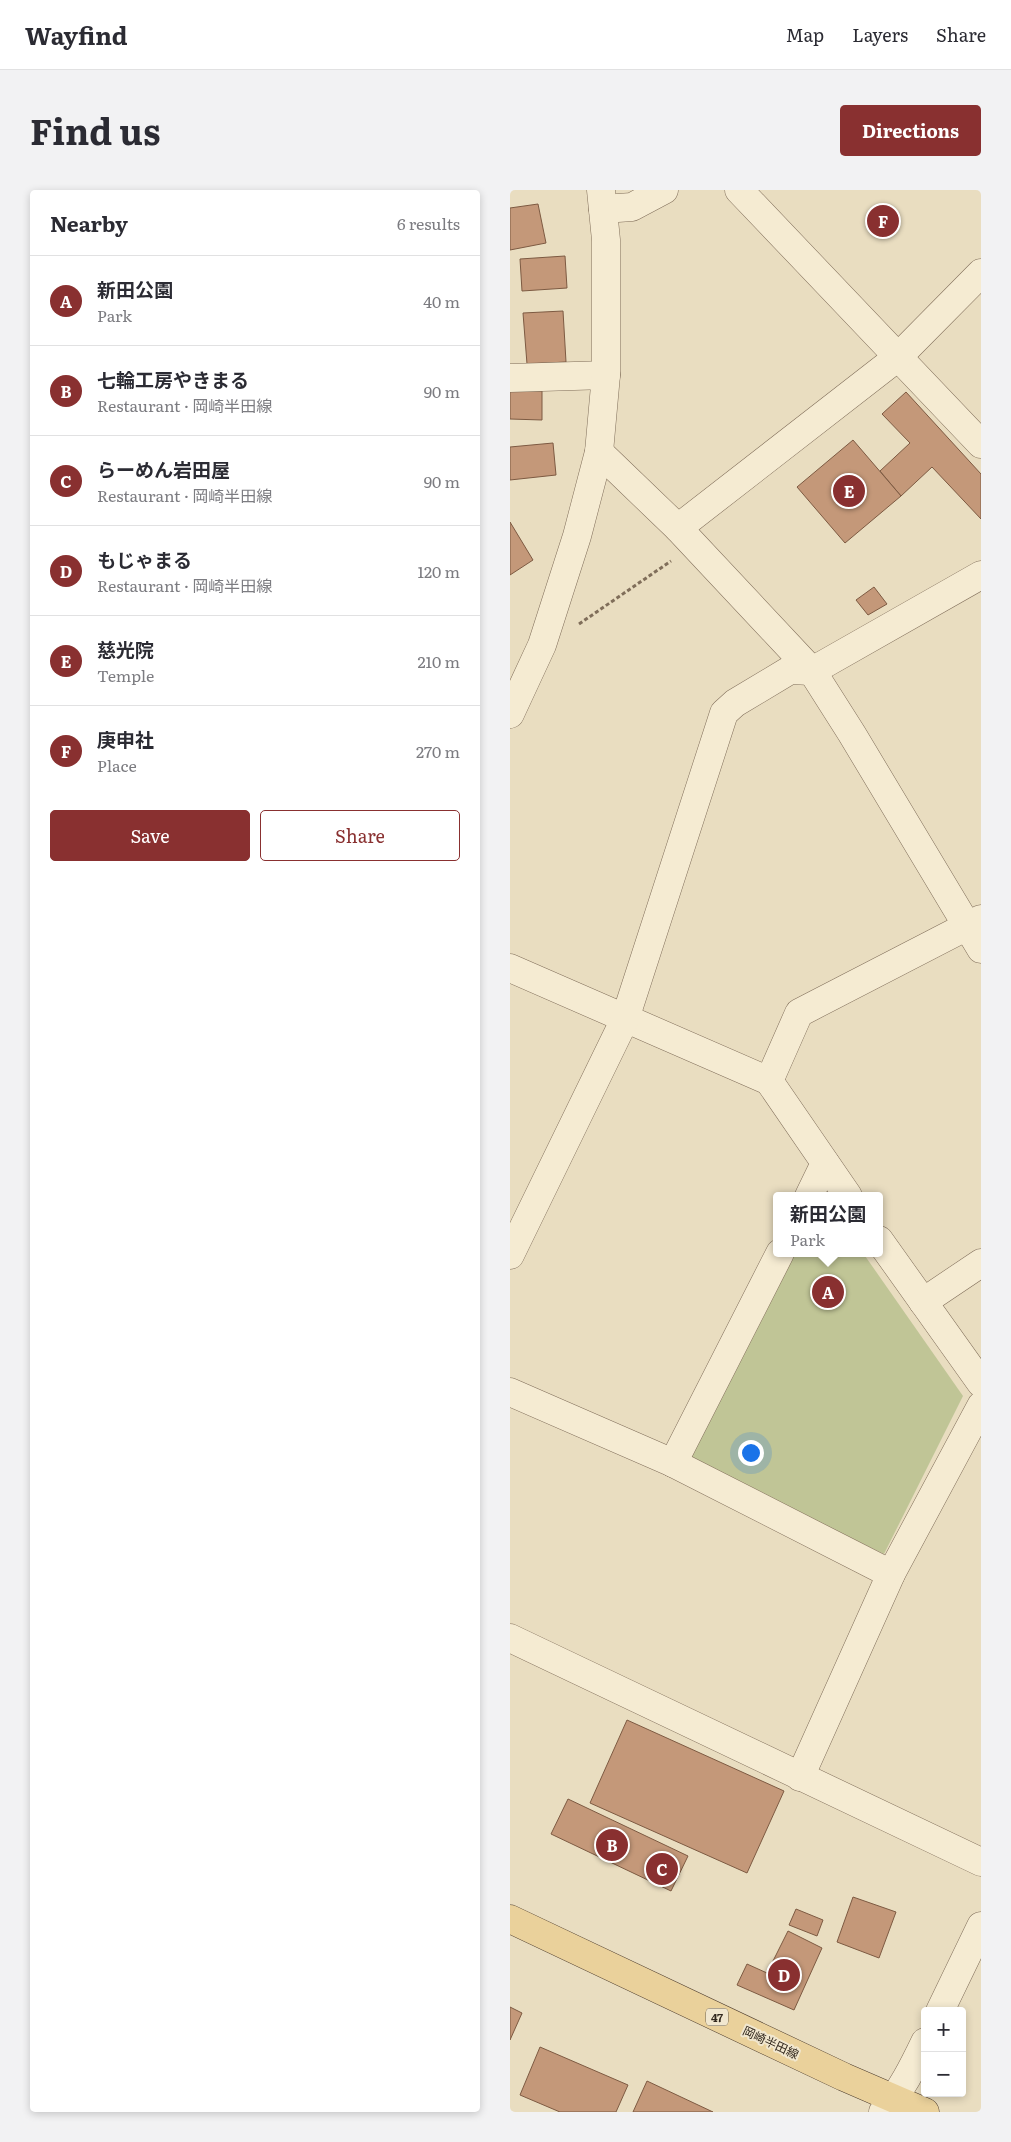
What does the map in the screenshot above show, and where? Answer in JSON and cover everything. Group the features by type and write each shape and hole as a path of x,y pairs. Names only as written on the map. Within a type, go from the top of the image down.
{"main road":[{"name":"岡崎半田線","path":"510,1919 844,2077 889,2105 925,2112"}],"street":[{"path":"510,714 542,644 577,536 599,452 606,375 606,240 602,199 632,207 664,190"},
{"path":"739,190 981,444"},
{"path":"678,528 898,356 981,273"},
{"path":"510,378 606,375"},
{"path":"599,452 678,528 812,670 976,931 799,1014 769,1081"},
{"path":"510,1255 625,1019 724,713 735,704 790,670 812,670 981,575"},
{"path":"510,968 769,1081 845,1192"},
{"path":"811,1192 826,1164"},
{"path":"883,1246 981,1383"},
{"path":"673,1464 778,1257"},
{"path":"924,1302 981,1263"},
{"path":"510,1392 673,1464 891,1574"},
{"path":"800,1776 891,1574 981,1406"},
{"path":"510,1638 981,1862"},
{"path":"942,2007 981,1926"},
{"path":"889,2105 909,2075 921,2050"}],"green space":[{"path":"783,1257 866,1257 963,1396 884,1554 683,1458"}],"building":[{"path":"538,204 546,243 510,250 510,208"},
{"path":"881,206 898,222 885,236 868,221"},
{"path":"565,256 567,288 522,291 520,259"},
{"path":"563,311 566,362 527,364 523,313"},
{"path":"510,391 542,391 542,420 510,419"},
{"path":"906,392 981,474 981,519 932,467 901,496 880,471 910,443 882,414"},
{"path":"853,440 901,496 845,543 797,487"},
{"path":"553,443 556,475 510,480 510,447"},
{"path":"510,522 533,560 510,575"},
{"path":"874,587 887,604 868,615 856,600"},
{"path":"627,1720 784,1791 747,1873 590,1803"},
{"path":"568,1799 688,1856 671,1891 551,1834"},
{"path":"853,1897 896,1912 879,1958 837,1942"},
{"path":"796,1909 823,1920 817,1936 789,1925"},
{"path":"788,1931 822,1948 794,2010 737,1985 747,1964 767,1973"},
{"path":"510,2007 522,2013 510,2040"},
{"path":"540,2047 628,2085 616,2112 560,2112 520,2095"},
{"path":"647,2081 713,2112 633,2112"}],"place":[{"name":"庚申社","path":"883,221"},
{"name":"慈光院","path":"849,491"},
{"name":"新田公園","path":"828,1292"},
{"name":"七輪工房やきまる","path":"612,1845"},
{"name":"らーめん岩田屋","path":"662,1869"},
{"name":"もじゃまる","path":"784,1975"}]}
